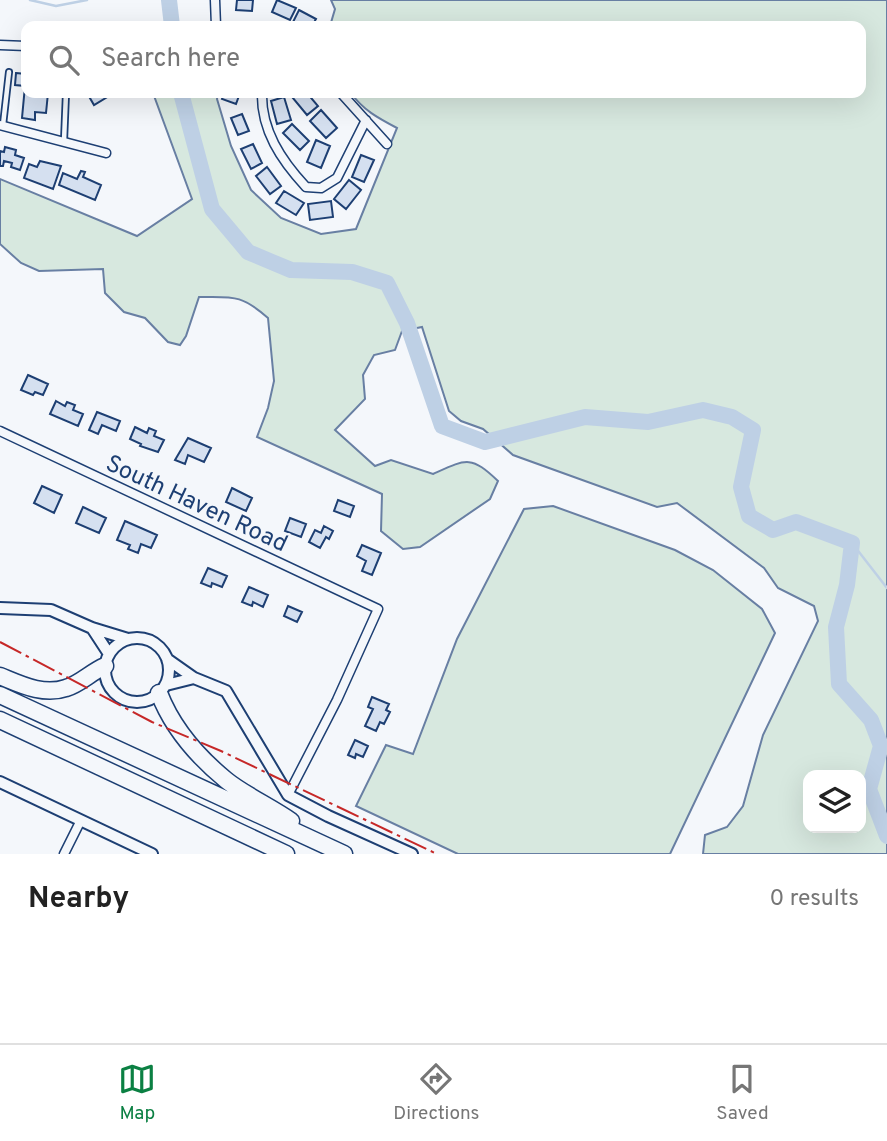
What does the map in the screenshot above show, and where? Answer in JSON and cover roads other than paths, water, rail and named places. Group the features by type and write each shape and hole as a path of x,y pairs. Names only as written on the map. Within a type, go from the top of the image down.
{"highway":[{"path":"0,676 32,688 52,691 68,688 107,660"},
{"path":"163,689 165,709 187,742 227,781 266,803 337,851"},
{"path":"0,695 337,851"},
{"path":"0,720 286,854"}],"street":[{"path":"215,0 216,21"},
{"path":"0,45 21,46"},
{"path":"262,98 261,110 268,132 284,161 306,187 321,188 337,178 366,120"},
{"path":"346,98 387,144"},
{"path":"2,126 106,153"},
{"name":"South Haven Road","path":"0,431 378,609 337,700 288,795"},
{"path":"0,608 51,610 92,628 128,639 150,640 159,646 167,659 194,678 226,691 288,795 412,854"},
{"path":"92,628 107,660 107,683 121,698 141,702 151,699 163,689 194,678"},
{"path":"107,660 118,643 128,639"},
{"path":"163,689 169,675 167,659"},
{"path":"0,782 152,854"},
{"path":"64,854 81,820"}],"lane":[{"path":"2,126 9,72"},
{"path":"64,142 66,98"}],"waterway":[{"path":"30,0 56,6 87,0"},
{"path":"169,0 171,21"},
{"path":"182,98 212,209 248,252 291,270 352,272 387,283 407,323 442,426 485,442 585,417 648,422 703,410 732,417 753,430 741,487 749,516 773,530 796,522 852,543 847,585 836,627 839,684 871,720 881,746 869,789 887,836"},
{"path":"852,543 887,588"}]}
